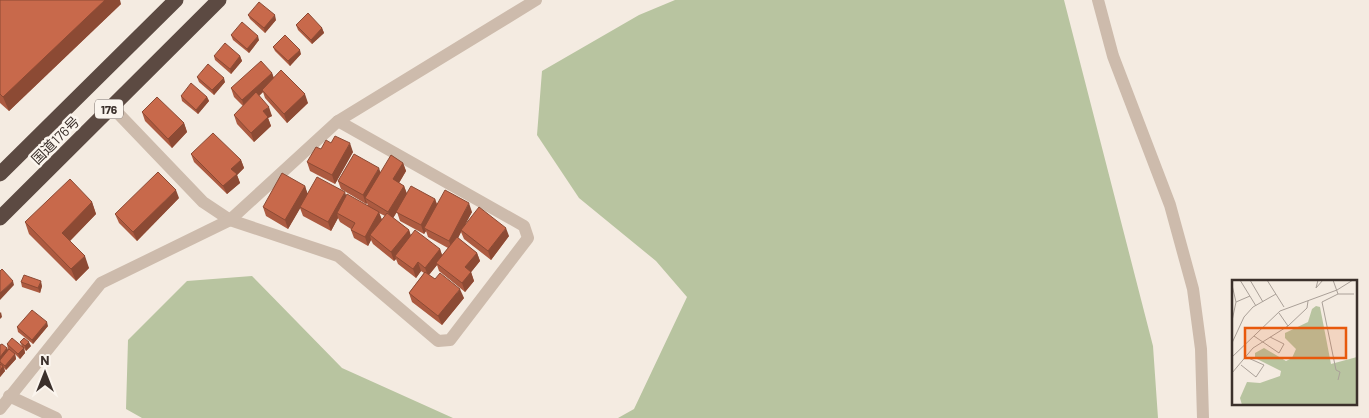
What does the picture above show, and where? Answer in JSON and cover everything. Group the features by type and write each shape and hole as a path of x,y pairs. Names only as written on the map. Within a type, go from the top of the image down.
{"highway":[{"name":"国道176号","path":"0,174 176,0"},
{"name":"国道176号","path":"0,218 219,0"}],"street":[{"path":"0,408 101,283 230,220 338,121 536,0"},
{"path":"1098,0 1112,56 1170,204 1193,289 1201,349 1203,418"},
{"path":"112,107 203,202 230,220 338,256 438,341 450,340 528,238 524,226 338,121"},
{"path":"9,396 56,418"}],"green space":[{"path":"675,0 1064,0 1153,346 1158,418 618,418 634,409 687,297 656,261 579,198 537,135 542,71 639,15"},
{"path":"252,276 342,368 453,418 142,418 126,409 128,340 187,281"}],"building":[{"path":"0,0 105,0 3,97 0,94"},
{"path":"259,2 275,15 264,28 248,15"},
{"path":"308,13 322,28 311,40 296,25"},
{"path":"242,22 258,36 247,49 231,35"},
{"path":"285,35 300,50 288,61 273,47"},
{"path":"225,43 240,56 230,69 214,56"},
{"path":"261,61 272,73 242,100 231,88"},
{"path":"208,64 224,78 212,90 197,77"},
{"path":"281,70 305,94 284,114 262,90"},
{"path":"191,83 207,97 196,110 181,96"},
{"path":"256,92 269,107 263,111 268,117 251,133 234,115"},
{"path":"157,97 184,123 168,139 142,112"},
{"path":"213,133 241,160 231,169 237,174 223,186 191,154"},
{"path":"335,136 350,143 332,175 307,162 316,147 321,149 326,140 331,143"},
{"path":"354,154 379,168 363,195 338,181"},
{"path":"391,155 403,163 393,179 404,186 388,212 365,198"},
{"path":"158,172 176,190 133,232 115,214"},
{"path":"282,173 305,186 285,220 263,207"},
{"path":"317,177 345,192 328,222 300,207"},
{"path":"70,179 92,202 62,233 85,256 71,269 25,222"},
{"path":"411,186 435,199 421,225 396,212"},
{"path":"445,190 469,203 449,241 424,228"},
{"path":"347,194 379,212 365,237 351,230 355,223 337,213"},
{"path":"479,207 506,228 488,251 461,230"},
{"path":"387,213 409,230 391,252 370,235"},
{"path":"415,230 440,249 425,268 418,262 413,269 395,256"},
{"path":"457,237 477,253 465,267 471,272 462,283 436,263"},
{"path":"2,269 13,281 0,293 0,271"},
{"path":"425,272 435,279 440,273 460,289 438,316 409,293"},
{"path":"24,275 41,281 38,288 21,282"},
{"path":"32,310 47,322 32,340 17,327"},
{"path":"12,338 24,348 18,354 7,344"},
{"path":"24,338 29,342 25,346 20,342"},
{"path":"2,344 7,348 0,357 0,345"},
{"path":"9,349 15,354 5,366 0,360"}]}
